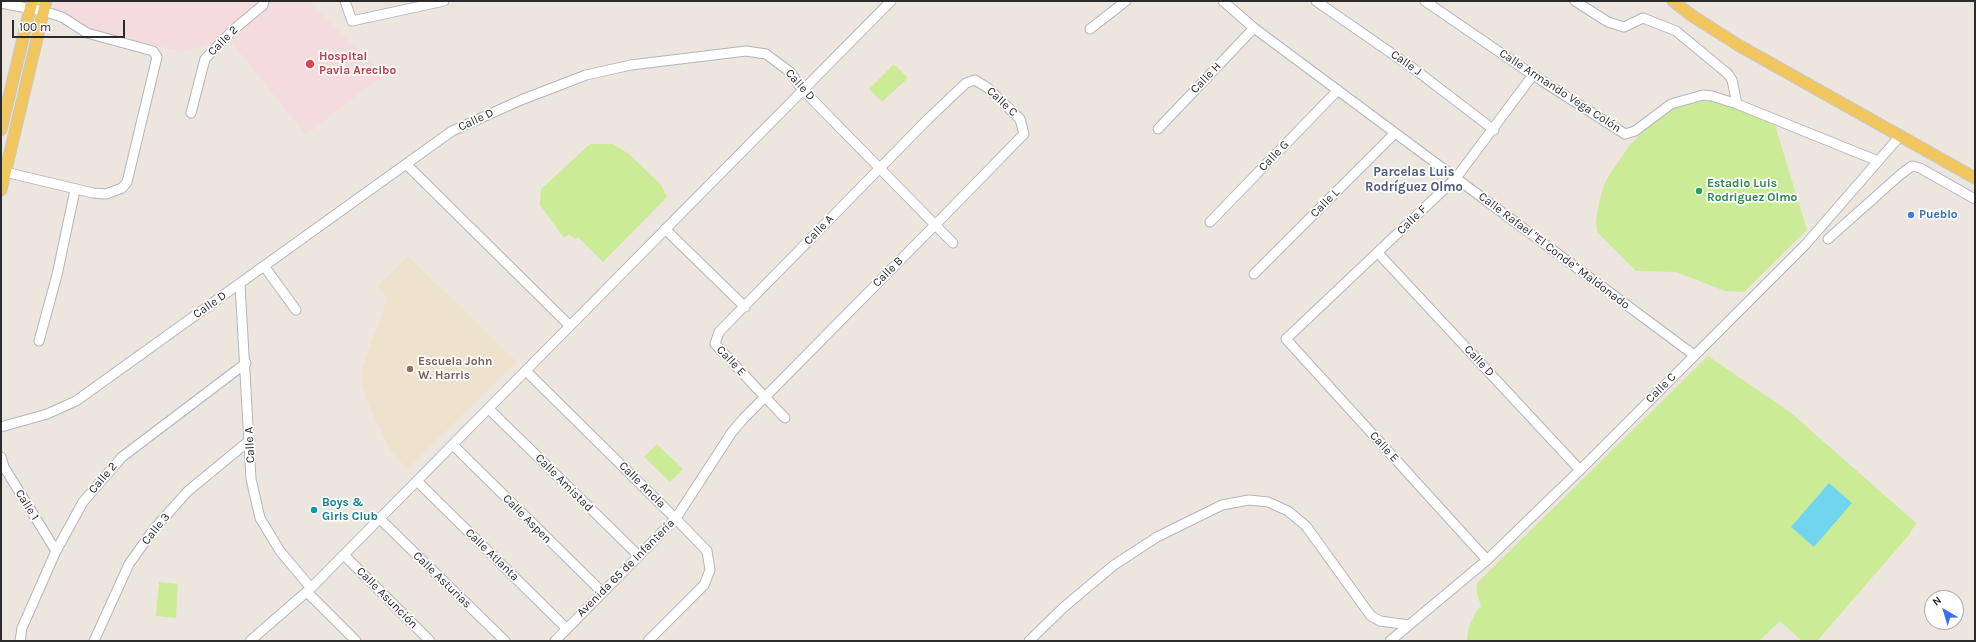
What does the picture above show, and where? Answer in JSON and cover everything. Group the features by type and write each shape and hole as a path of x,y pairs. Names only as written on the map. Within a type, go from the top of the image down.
{"main road":[{"path":"1673,1 1691,15 1738,45 1975,178"},
{"path":"1,130 31,5"},
{"path":"1,190 44,6"}],"street":[{"name":"Calle 2","path":"191,113 205,59 232,31 263,5 264,1"},
{"path":"345,1 352,21 421,3 444,1"},
{"path":"256,639 344,556 802,89 891,1"},
{"path":"1090,29 1126,1"},
{"name":"Calle Rafael \"El Conde\" Maldonado","path":"1224,1 1254,28 1694,355"},
{"name":"Calle J","path":"1316,1 1423,75 1494,130"},
{"name":"Calle Armando Vega Colón","path":"1425,1 1533,75 1625,134 1635,131 1671,104 1703,95 1712,96 1737,104 1878,161"},
{"path":"1575,1 1608,22 1624,27 1643,18 1676,31 1728,74 1732,80 1737,104"},
{"path":"1,3 44,6 87,33 153,51 157,57 127,182 116,192 106,194 75,190 5,172"},
{"name":"Calle H","path":"1158,129 1254,28"},
{"name":"Calle D","path":"1,427 47,414 76,401 452,131 486,115 586,75 631,65 746,51 766,54 790,72 802,89 953,243"},
{"name":"Calle F","path":"1291,334 1456,178 1494,130 1533,75"},
{"name":"Calle C","path":"975,80 988,88 1020,119 1024,134 1011,147"},
{"name":"Calle A","path":"745,307 879,169 966,83 975,80"},
{"name":"Calle G","path":"1210,222 1338,90"},
{"name":"Calle L","path":"1254,274 1395,133"},
{"name":"Calle C","path":"1390,641 1487,560 1580,470 1806,244 1900,136"},
{"name":"Calle B","path":"765,397 1011,147"},
{"path":"406,164 570,326"},
{"path":"1828,239 1912,166 1920,168 1975,199"},
{"path":"39,341 57,275 75,190"},
{"path":"665,229 745,307"},
{"name":"Calle D","path":"1378,253 1580,470"},
{"path":"264,266 296,310"},
{"name":"Calle A","path":"240,284 252,479 260,518 280,551 309,590 356,641"},
{"name":"Calle E","path":"745,307 719,332 715,344 765,397"},
{"name":"Calle E","path":"1291,334 1286,339 1487,560"},
{"name":"Calle 2","path":"20,641 22,628 56,551 83,502 122,457 246,363"},
{"name":"Calle Ancla","path":"526,371 676,518 707,551 710,570 704,585 648,641"},
{"path":"765,397 785,418"},
{"name":"Avenida 65 de Infantería","path":"554,641 676,518 732,432 765,397"},
{"name":"Calle Amistad","path":"489,409 639,556"},
{"name":"Calle 3","path":"94,641 129,564 154,529 188,491 250,440"},
{"name":"Calle Aspen","path":"453,445 602,592"},
{"name":"Calle 1","path":"1,458 4,467 56,551"},
{"name":"Calle Atlanta","path":"416,482 567,628"},
{"path":"1029,641 1064,607 1114,565 1157,537 1222,505 1249,500 1268,502 1288,511 1306,526 1371,616 1380,621 1408,626"},
{"name":"Calle Asturias","path":"380,518 505,641"},
{"name":"Calle Asunción","path":"344,556 430,641"}],"shaded area":[{"name":"Hospital Pavia Arecibo","path":"56,1 309,1 383,75 306,135 233,44 208,44 182,52 87,28 53,11"},
{"path":"408,256 517,362 407,469 390,450 369,406 362,384 362,368 388,297 376,287"}],"green space":[{"path":"894,64 908,78 882,102 869,89"},
{"name":"Estadio Luis Rodriguez Olmo","path":"1711,99 1775,125 1807,230 1744,292 1725,291 1676,272 1636,271 1597,232 1596,221 1599,202 1606,180 1629,146 1647,127 1668,110"},
{"path":"590,144 613,144 629,154 661,185 667,197 603,262 578,237 575,239 569,234 564,238 540,205 541,189"},
{"path":"1708,356 1790,412 1916,523 1909,535 1817,641 1802,641 1780,621 1759,641 1467,641 1471,622 1481,606 1477,594 1477,583"},
{"path":"657,444 683,469 670,482 644,457"},
{"path":"159,582 178,584 176,618 156,616"}],"water":[{"path":"1829,483 1852,503 1814,547 1791,527"}],"place":[{"name":"Hospital Pavia Arecibo","path":"310,64"},
{"name":"Estadio Luis Rodriguez Olmo","path":"1699,191"},
{"name":"Pueblo","path":"1911,215"},
{"name":"Escuela John W. Harris","path":"410,369"},
{"name":"Boys & Girls Club","path":"314,510"}],"district":[{"name":"Parcelas Luis Rodríguez Olmo","path":"1414,180"}]}
